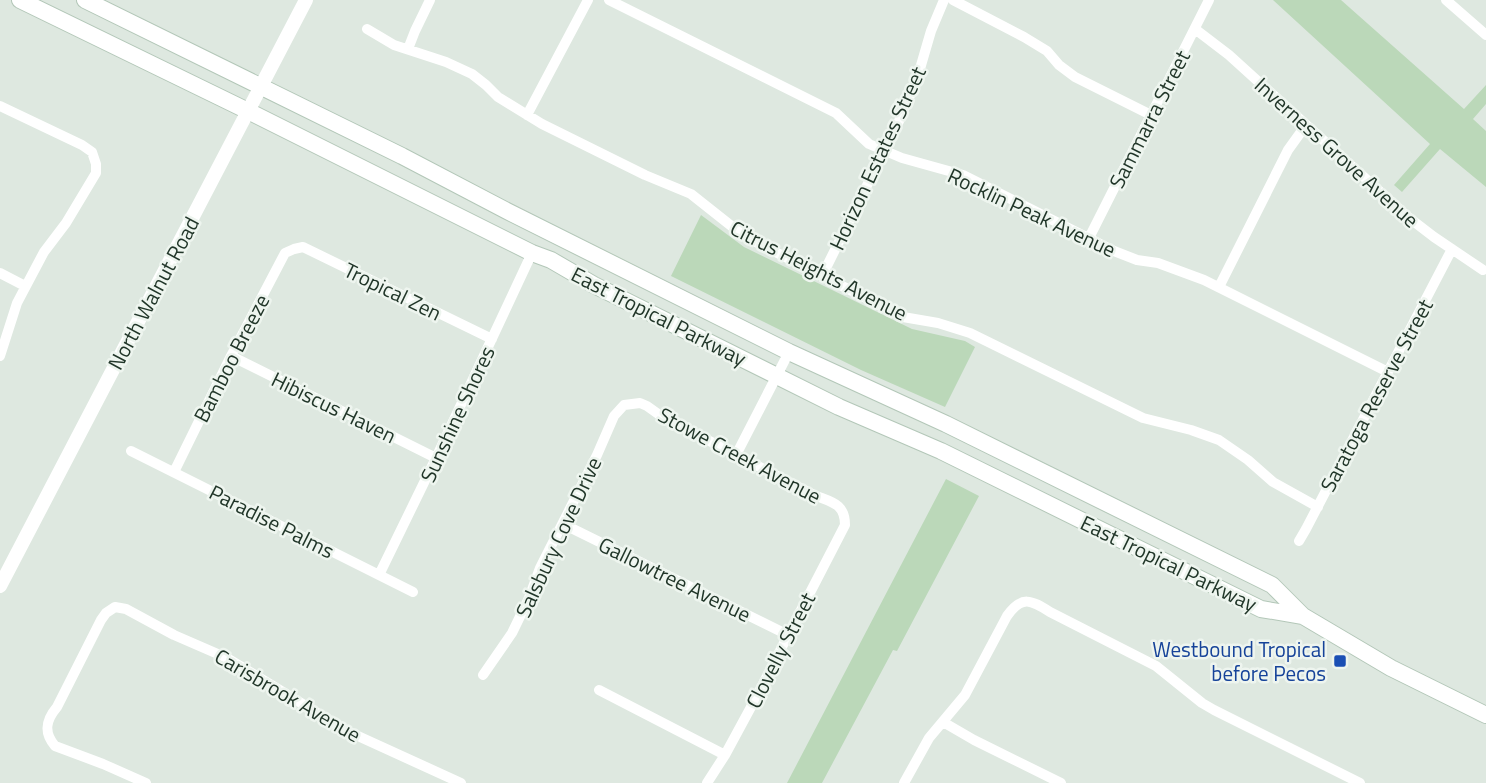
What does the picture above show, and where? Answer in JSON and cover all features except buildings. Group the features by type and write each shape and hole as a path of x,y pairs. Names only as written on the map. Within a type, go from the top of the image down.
{"main road":[{"name":"East Tropical Parkway","path":"20,0 551,260 594,285 777,376 941,451 1261,609 1303,616"},
{"name":"East Tropical Parkway","path":"85,0 402,156 789,352 946,424 1272,585 1303,616 1391,668 1486,715"}],"street":[{"name":"North Walnut Road","path":"0,586 306,0"},
{"path":"408,49 430,0"},
{"path":"527,115 588,0"},
{"name":"Rocklin Peak Avenue","path":"609,0 835,113 869,144 912,161 963,175 1114,251 1137,260 1185,271 1388,372"},
{"name":"Horizon Estates Street","path":"822,276 917,79 931,31 944,0"},
{"path":"953,0 1036,44 1075,77 1151,115"},
{"name":"Sammarra Street","path":"1089,238 1209,0"},
{"path":"1446,0 1486,35"},
{"name":"Citrus Heights Avenue","path":"367,29 394,45 446,62 472,74 498,97 527,115 645,175 691,194 731,228 822,276 904,317 939,323 970,333 1143,418 1219,440 1273,482 1318,506"},
{"name":"Inverness Grove Avenue","path":"1195,29 1229,55 1408,217 1483,270"},
{"path":"0,106 82,145 92,152 96,173 66,223 44,252 16,303 0,356"},
{"path":"1219,287 1288,150 1306,125"},
{"name":"Tropical Zen","path":"294,249 303,247 492,339"},
{"name":"Bamboo Breeze","path":"174,472 285,253 294,249"},
{"name":"Saratoga Reserve Street","path":"1298,541 1452,249"},
{"name":"Sunshine Shores","path":"379,575 533,253"},
{"path":"0,274 25,286"},
{"path":"736,455 789,352"},
{"name":"Hibiscus Haven","path":"231,356 436,458"},
{"name":"Stowe Creek Avenue","path":"632,403 647,406 661,416 839,506 844,514"},
{"name":"Salsbury Cove Drive","path":"483,675 512,633 540,568 614,416 624,405 632,403"},
{"name":"Paradise Palms","path":"131,451 413,593"},
{"name":"Clovelly Street","path":"707,783 725,755 845,525 844,514"},
{"name":"Gallowtree Avenue","path":"563,524 788,635"},
{"path":"904,783 929,738 965,695 1007,617 1020,603 1026,601 1034,602 1156,666 1202,704 1360,783"},
{"name":"Carisbrook Avenue","path":"146,783 62,750 51,741 46,727 47,719 57,707 101,620 115,607 126,609 227,659 346,731 461,783"},
{"path":"599,690 725,755"},
{"path":"943,722 1061,783"}],"green space":[{"path":"1273,0 1341,0 1464,109 1486,85 1486,104 1473,119 1486,131 1486,187 1440,149 1402,192 1394,185 1430,144"},
{"path":"701,215 744,247 912,329 965,341 975,347 945,407 861,370 671,276"},
{"path":"946,479 979,496 897,651 893,650 822,783 787,783"}],"place":[{"name":"Westbound Tropical before Pecos","path":"1340,661"}]}
